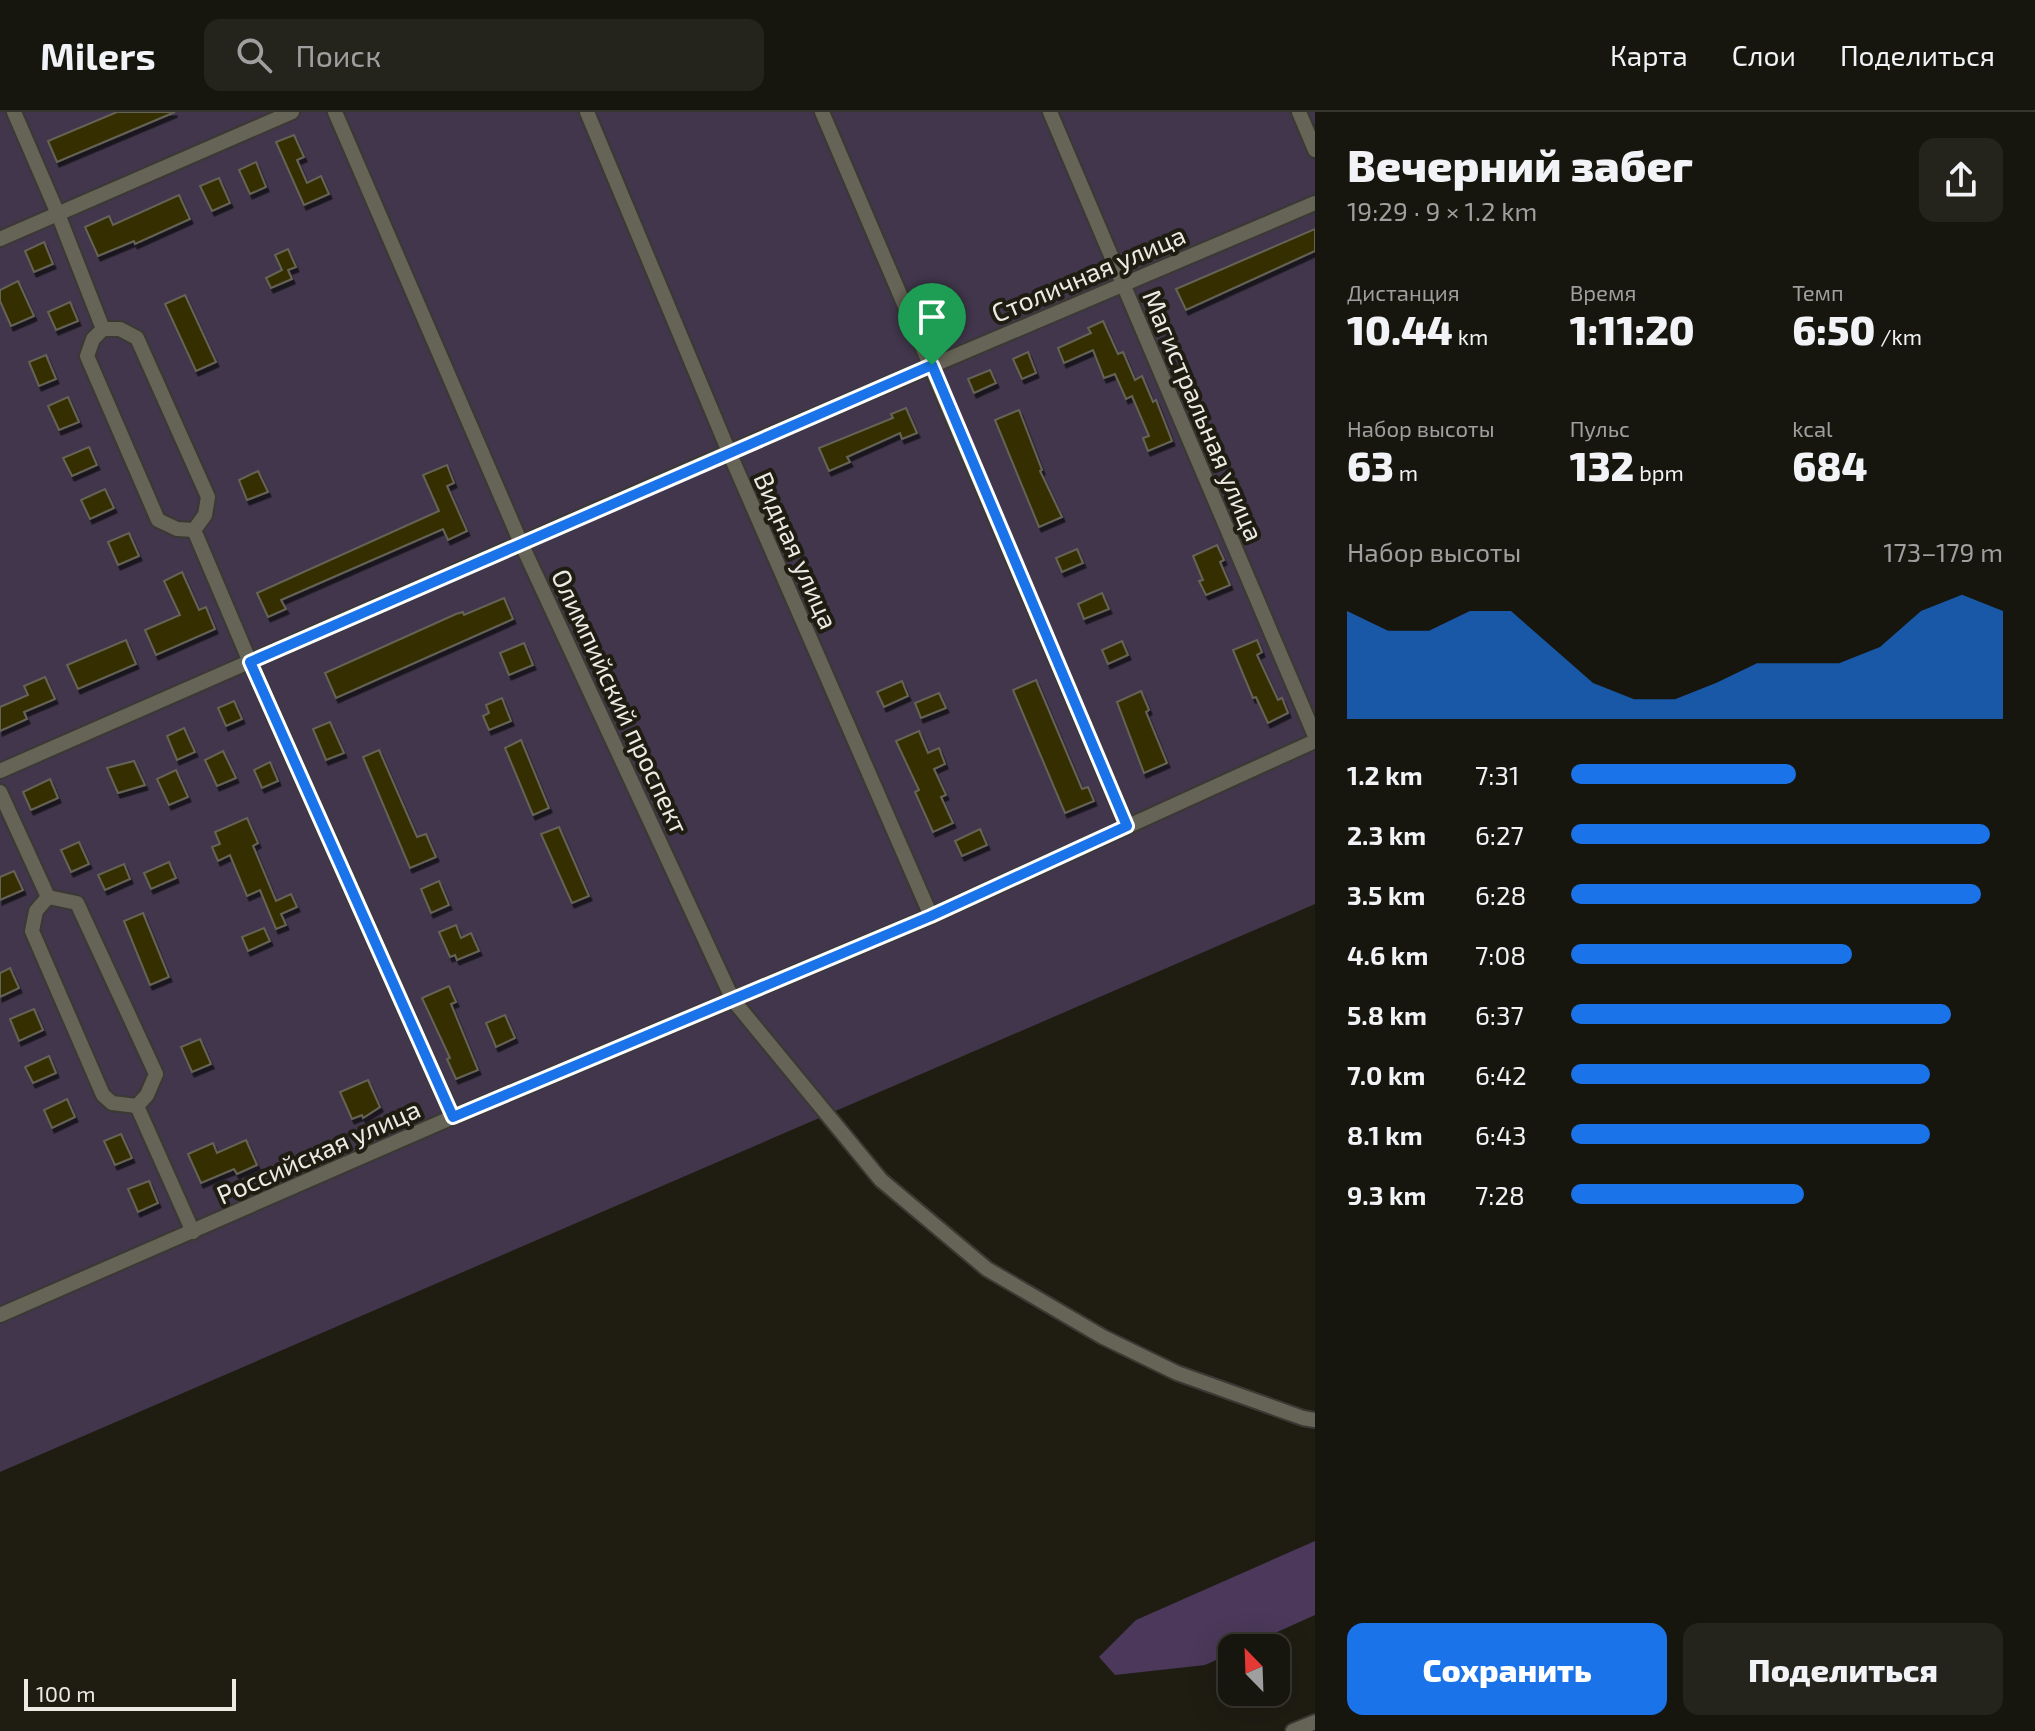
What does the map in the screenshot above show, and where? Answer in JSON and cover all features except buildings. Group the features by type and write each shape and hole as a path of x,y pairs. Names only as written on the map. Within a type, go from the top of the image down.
{"street":[{"path":"14,112 103,329"},
{"path":"0,239 292,112"},
{"name":"Олимпийский проспект","path":"335,112 521,543 733,1000 881,1180 987,1269 1103,1337 1177,1373 1315,1420"},
{"name":"Видная улица","path":"587,112 729,452 931,916"},
{"path":"822,112 1127,826"},
{"name":"Магистральная улица","path":"1050,112 1315,738"},
{"path":"1299,112 1315,150"},
{"name":"Столичная улица","path":"0,771 729,452 1315,203"},
{"path":"103,329 120,329 137,338 208,497 205,515 194,530 177,529 158,520 87,356 93,339 103,329"},
{"path":"194,530 453,1117"},
{"name":"Российская улица","path":"0,1315 453,1117 931,916 1315,738"},
{"path":"0,792 48,897"},
{"path":"48,897 77,903 156,1074 147,1095 137,1106"},
{"path":"48,897 36,911 32,931 61,1000 103,1095 112,1103 137,1106"},
{"path":"137,1106 193,1232"},
{"path":"1293,1731 1315,1722"}],"shaded area":[{"path":"0,112 1315,112 1315,904 0,1472"},
{"path":"1315,1541 1315,1615 1273,1634 1218,1634 1218,1659 1205,1665 1115,1675 1099,1657 1136,1620"}],"route":[{"path":"932,365 1127,826 931,916 453,1117 250,662 932,365"}]}
